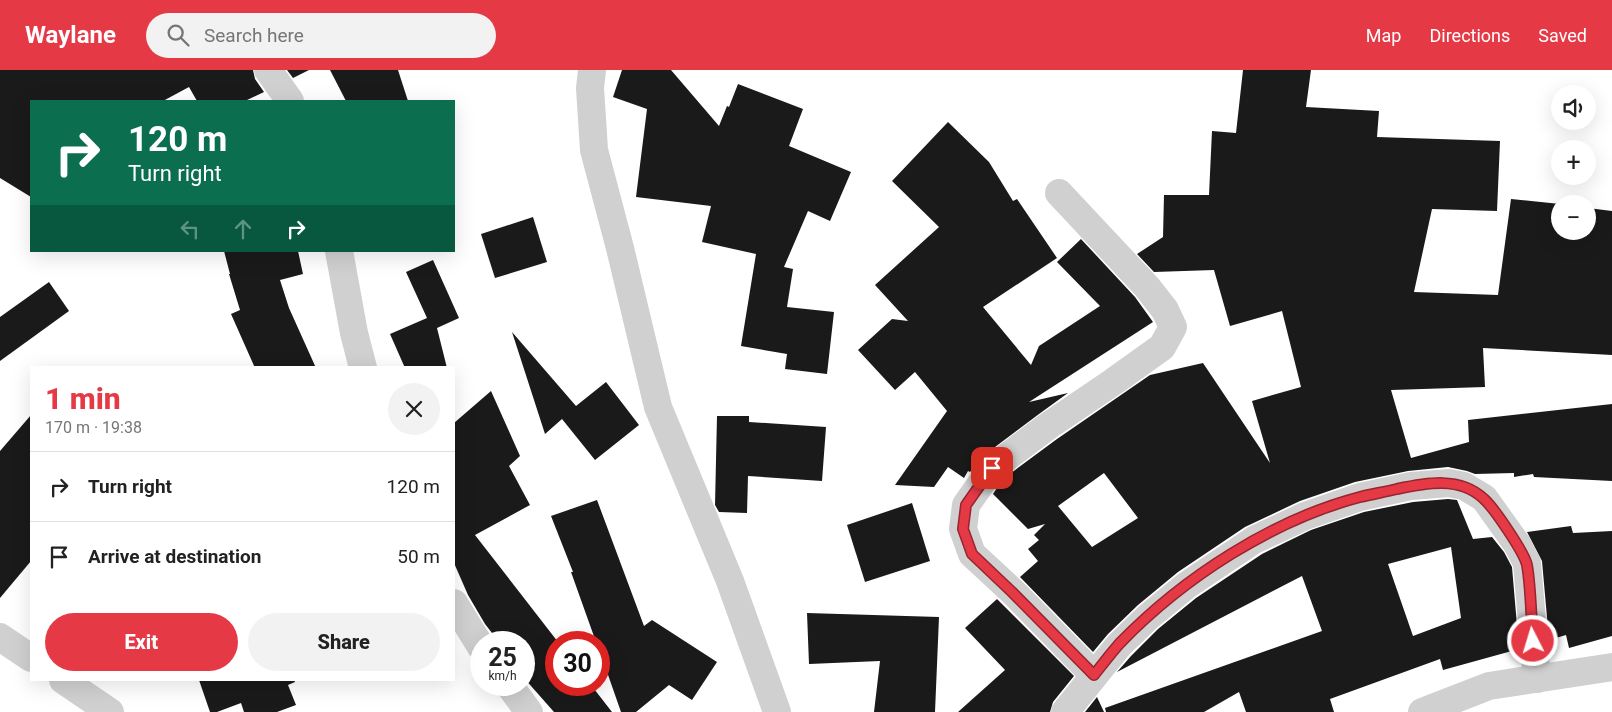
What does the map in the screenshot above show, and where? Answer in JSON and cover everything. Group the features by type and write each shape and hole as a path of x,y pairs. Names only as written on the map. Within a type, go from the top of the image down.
{"street":[{"path":"268,70 289,100"},
{"path":"592,70 590,88 594,150 620,248 658,407 730,582 777,712"},
{"path":"1059,193 1147,286 1166,310 1173,327 1162,347 1048,426 992,468 966,505 963,529 972,554 1094,675"},
{"path":"339,252 354,332 362,366"},
{"path":"1064,712 1119,645 1148,616 1187,585 1254,540 1305,516 1360,497 1411,486 1448,483 1464,486 1484,498 1518,544 1527,564 1537,679"},
{"path":"455,605 471,631"},
{"path":"0,637 30,657"},
{"path":"1422,712 1489,686 1612,668"},
{"path":"64,681 109,712"},
{"path":"517,696 529,712"}],"building":[{"path":"0,70 253,70 255,79 264,92 247,100 196,100 189,87 165,100 30,100 30,196 0,178"},
{"path":"287,70 309,70 293,78"},
{"path":"330,70 398,70 408,100 345,100"},
{"path":"622,70 671,70 719,126 738,84 803,109 789,146 851,172 830,221 808,211 784,267 793,269 787,307 834,312 827,374 785,369 787,354 741,346 756,254 702,242 711,206 636,197 647,109 613,97"},
{"path":"1243,70 1311,70 1306,107 1379,111 1377,137 1500,141 1497,211 1432,209 1414,292 1498,295 1511,199 1551,203 1551,240 1596,240 1596,209 1612,211 1612,355 1483,348 1485,387 1391,390 1411,458 1469,442 1468,420 1612,404 1612,481 1534,477 1533,474 1514,477 1514,473 1475,474 1448,467 1408,471 1355,482 1300,501 1245,527 1178,572 1138,605 1108,634 1093,652 1020,577 1038,561 1028,549 1039,540 1034,535 1045,524 1028,529 993,494 1003,479 1150,375 1203,363 1270,463 1252,401 1301,387 1282,311 1230,326 1214,270 1154,272 1137,254 1163,237 1164,195 1209,195 1212,131 1236,133","holes":["1104,473 1138,518 1092,547 1058,506"]},
{"path":"948,122 989,162 1013,201 1017,199 1057,258 983,307 1031,365 1039,346 1100,306 1057,262 1081,239 1135,297 1153,322 1029,402 1068,393 983,456 970,472 968,471 964,478 948,467 934,487 895,485 947,411 915,372 895,390 858,350 892,319 908,321 875,285 939,227 892,181"},
{"path":"533,217 547,262 495,278 481,234"},
{"path":"224,252 298,252 303,274 280,280 289,308 315,366 254,366 231,314 240,310"},
{"path":"433,260 459,318 437,328 446,366 404,366 390,334 427,318 406,272"},
{"path":"49,282 69,311 0,361 0,317"},
{"path":"512,332 576,406 606,382 639,425 595,460 562,419 545,434"},
{"path":"491,391 520,456 509,466 530,505 475,535 549,631 545,631 545,696 600,696 612,712 554,712 535,690 535,631 490,631 468,595 455,565 455,422"},
{"path":"30,416 30,562 0,598 0,451"},
{"path":"717,416 749,416 749,422 826,427 822,481 748,476 747,513 719,512 715,505"},
{"path":"597,500 644,626 652,620 717,662 692,700 669,685 636,712 621,712 610,680 610,631 592,631 571,572 573,572 551,516"},
{"path":"1457,500 1473,539 1492,537 1504,552 1512,567 1519,649 1443,670 1440,659 1330,699 1334,712 1246,712 1239,692 1204,712 1106,712 1105,708 1322,631 1302,576 1117,672 1158,629 1196,598 1262,554 1311,530 1364,512 1413,502","holes":["1451,547 1461,618 1413,636 1388,564"]},
{"path":"912,503 930,561 865,582 847,525"},
{"path":"1571,526 1573,533 1612,531 1612,636 1569,648 1566,635 1549,640 1542,561 1527,532"},
{"path":"997,599 1074,676 1053,702 1050,712 958,712 1005,670 965,628"},
{"path":"807,613 939,617 935,712 874,712 880,661 809,664"},
{"path":"199,681 295,682 288,685 296,705 277,712 244,712 241,703 217,712 210,712"},
{"path":"1097,697 1104,712 1085,712"}],"route":[{"path":"992,468 966,505 963,529 972,554 1094,675 1119,645 1148,616 1187,585 1254,540 1305,516 1360,497 1411,486 1448,483 1464,486 1484,498 1518,544 1527,564 1533,641"}]}
